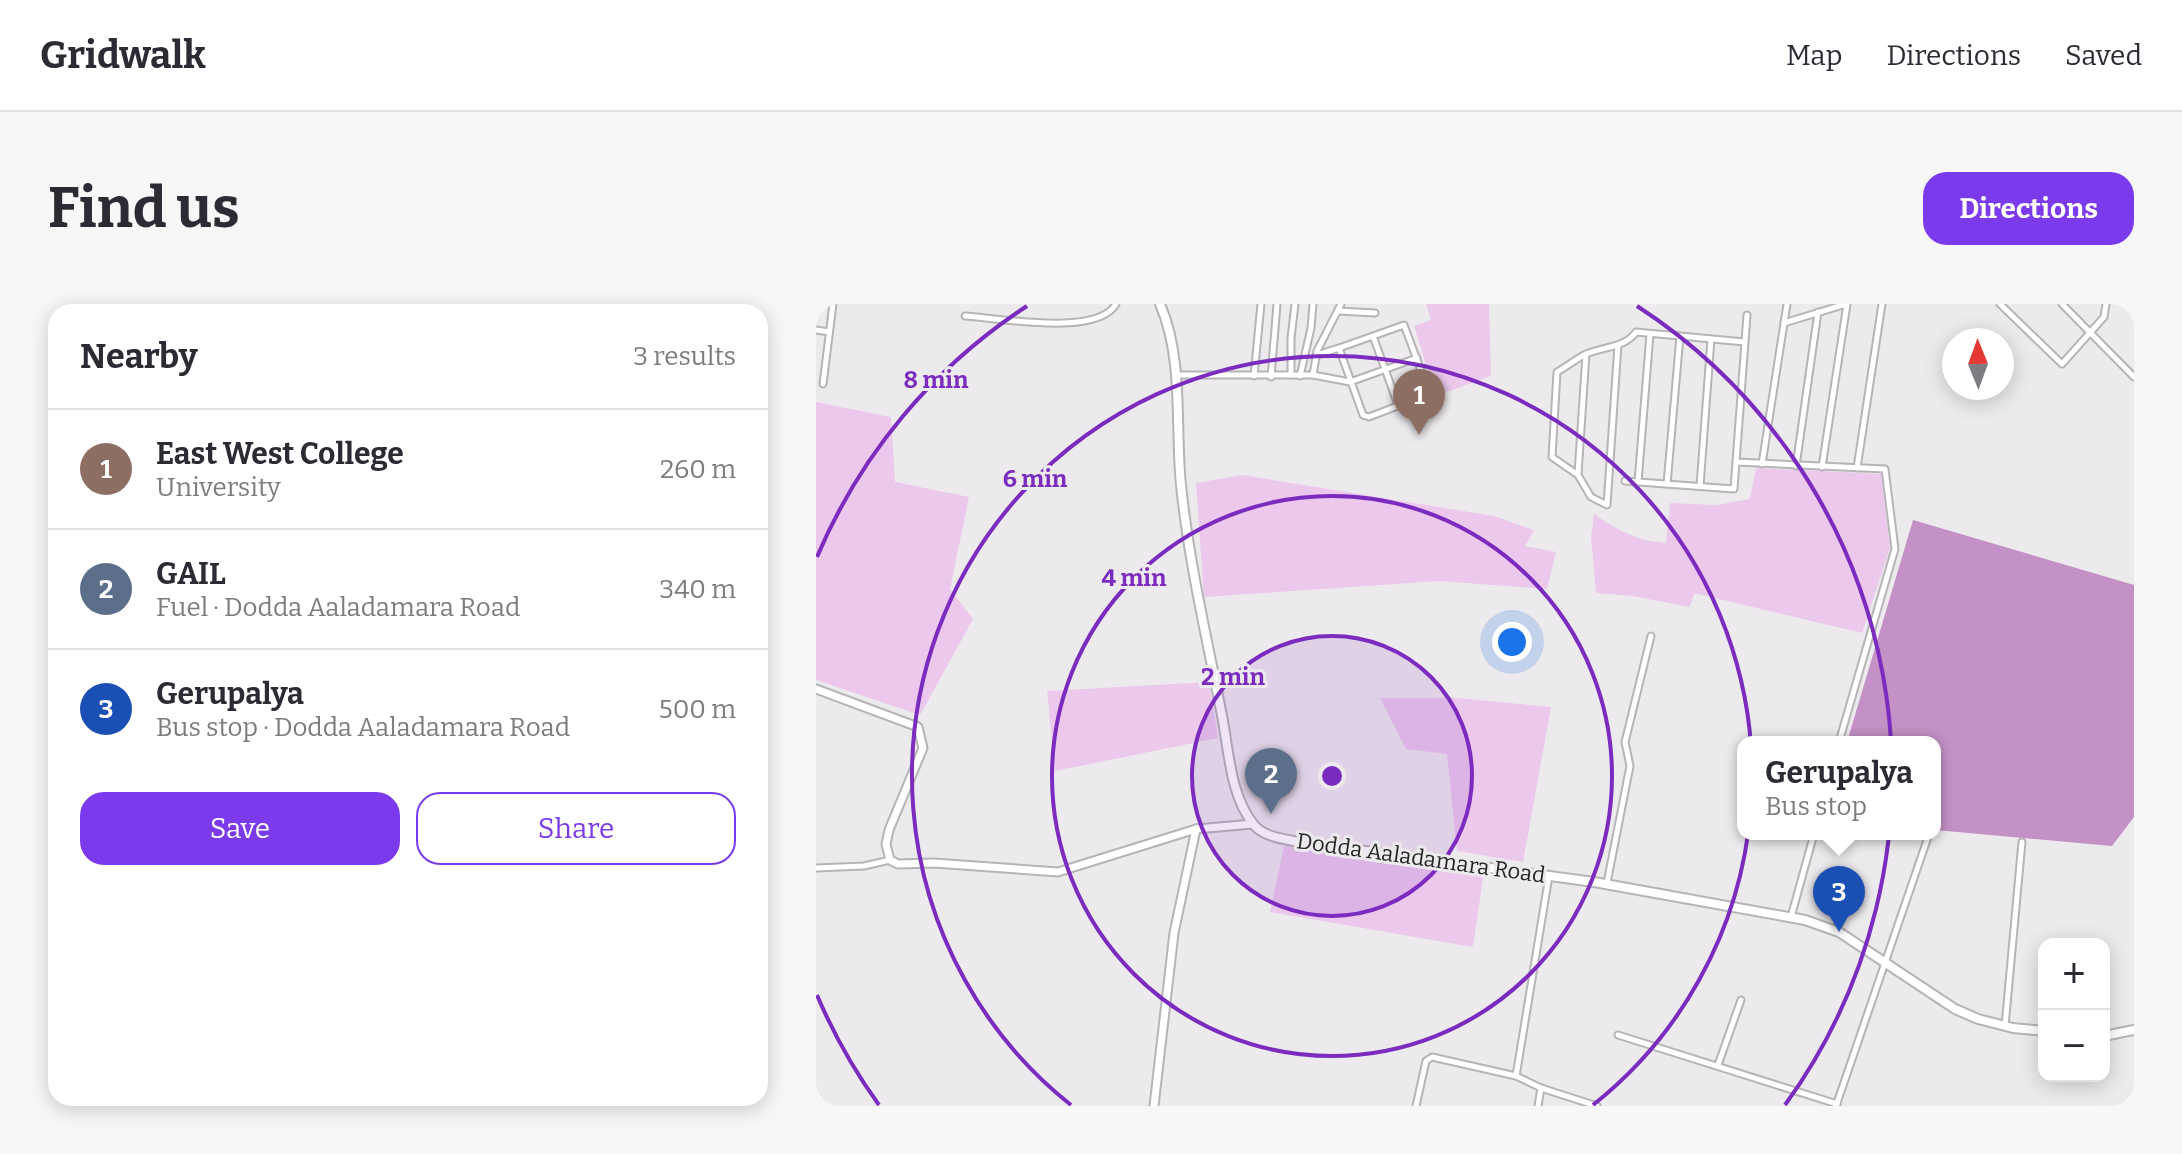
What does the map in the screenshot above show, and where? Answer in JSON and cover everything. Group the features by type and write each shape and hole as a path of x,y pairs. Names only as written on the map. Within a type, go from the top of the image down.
{"main road":[{"path":"1160,304 1168,321 1181,485 1191,550 1238,797 1253,824"},
{"name":"Dodda Aaladamara Road","path":"1253,824 1275,837 1299,842 1606,884 1791,917 1839,932 1955,1009 2005,1027 2038,1030"},
{"path":"2110,1035 2134,1030"}],"street":[{"path":"823,384 833,304"},
{"path":"965,316 1075,324 1107,314 1116,304"},
{"path":"1254,376 1261,304"},
{"path":"1271,377 1277,304"},
{"path":"1291,375 1295,304"},
{"path":"1300,376 1313,304"},
{"path":"1334,304 1336,313"},
{"path":"1313,375 1316,355 1341,304"},
{"path":"1762,464 1787,304"},
{"path":"1784,323 1846,304 1822,467"},
{"path":"1857,468 1882,304"},
{"path":"2000,304 2062,364 2104,317 2106,304"},
{"path":"2062,304 2134,377"},
{"path":"1796,466 1818,312"},
{"path":"1336,313 1375,313"},
{"path":"1625,481 1734,489 1747,315"},
{"path":"1316,355 1404,325 1429,392 1365,417 1339,348"},
{"path":"816,330 829,332"},
{"path":"1618,345 1607,505 1591,497 1578,475 1552,457 1557,372 1586,354 1629,341 1636,332 1745,342"},
{"path":"1638,482 1650,334"},
{"path":"1373,336 1398,405"},
{"path":"1667,484 1680,336"},
{"path":"1700,486 1711,339"},
{"path":"1578,475 1586,354"},
{"path":"1174,375 1313,375 1352,381 1417,358"},
{"path":"1736,462 1885,469 1895,549 1841,736"},
{"path":"1606,884 1630,766 1625,742 1651,636"},
{"path":"816,689 918,727 923,748 889,830 886,844 890,860"},
{"path":"816,868 864,866 890,860 898,864 934,863 1058,872 1196,829 1253,824"},
{"path":"1154,1106 1174,933 1196,829"},
{"path":"1791,917 1812,840"},
{"path":"1618,1035 1836,1105 1927,840"},
{"path":"2005,1027 2022,842"},
{"path":"1516,1076 1549,876"},
{"path":"1718,1065 1741,1000"},
{"path":"1416,1106 1429,1058 1516,1076 1578,1103 1597,1106"},
{"path":"1538,1106 1541,1088"}],"shaded area":[{"path":"1426,304 1489,304 1491,376 1436,396 1414,326 1431,320"},
{"path":"816,402 891,417 895,482 969,497 950,589 973,619 920,715 816,680"},
{"path":"1756,468 1881,474 1890,548 1862,633 1694,593 1690,607 1596,593 1591,537 1594,514 1628,534 1666,543 1670,503 1716,505 1750,499"},
{"path":"1243,475 1494,516 1534,530 1525,546 1556,552 1547,589 1440,581 1204,597 1196,483"},
{"path":"1913,520 2134,585 2134,817 2112,846 1941,831 1941,736 1849,736"},
{"path":"1209,682 1218,738 1055,771 1047,691"},
{"path":"1380,698 1458,698 1551,707 1523,862 1457,851 1447,754 1406,749"},
{"path":"1284,846 1484,870 1473,947 1270,912"}],"place":[{"name":"East West College","path":"1419,435"},
{"name":"GAIL","path":"1271,814"},
{"name":"Gerupalya","path":"1839,932"}]}
